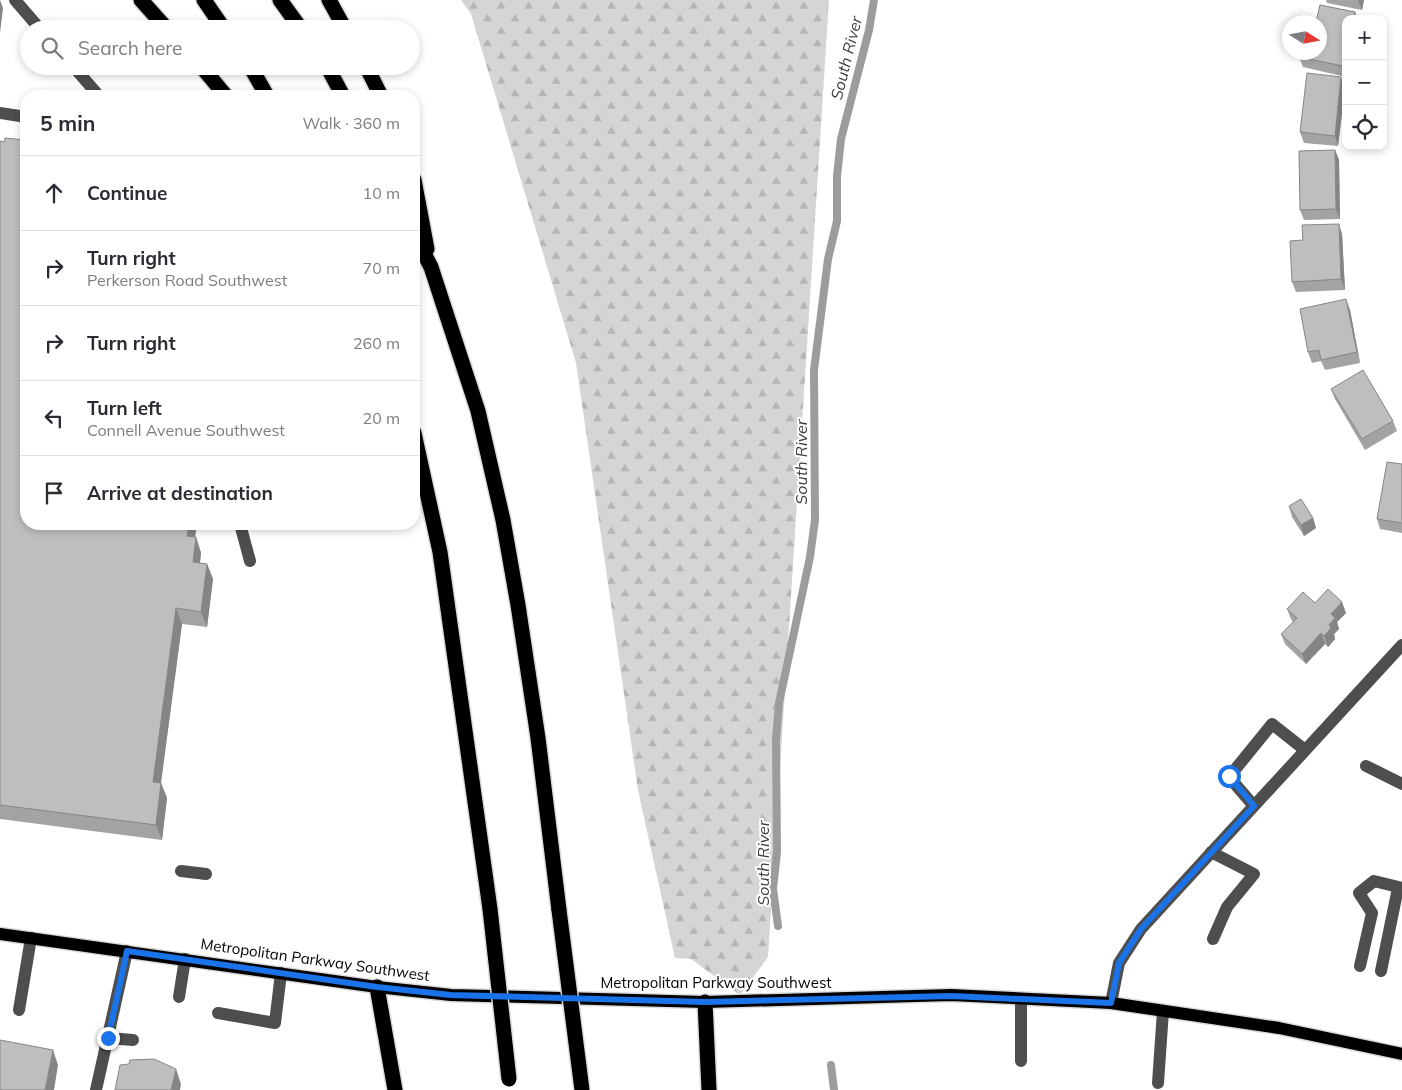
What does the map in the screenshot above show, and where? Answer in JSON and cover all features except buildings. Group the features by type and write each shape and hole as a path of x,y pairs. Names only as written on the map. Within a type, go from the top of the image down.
{"highway":[{"path":"141,0 159,20"},
{"path":"204,0 218,20"},
{"path":"280,0 294,20"},
{"path":"329,0 341,20"},
{"path":"208,75 221,90"},
{"path":"255,75 264,90"},
{"path":"332,75 340,90"},
{"path":"370,75 378,90"},
{"path":"420,211 431,267 478,411 503,520 534,710 582,1090"},
{"path":"420,246 431,267"},
{"path":"420,461 440,552 490,909 509,1084"},
{"path":"377,987 395,1090"},
{"path":"705,1002 709,1090"}],"main road":[{"name":"Metropolitan Parkway Southwest","path":"0,934 377,987 451,995 705,1002 951,996 1111,1003 1279,1028 1402,1054"}],"street":[{"path":"15,0 32,20"},
{"path":"81,75 94,90"},
{"path":"0,113 20,116"},
{"path":"242,530 250,561"},
{"path":"1111,1003 1119,963 1141,929 1402,645"},
{"path":"1254,806 1229,776 1272,724 1305,750"},
{"path":"1366,766 1402,784"},
{"path":"1211,852 1254,874 1227,907 1213,939"},
{"path":"181,871 206,874"},
{"path":"1360,966 1372,913 1359,893 1374,881 1400,888 1381,971"},
{"path":"19,1010 31,938"},
{"path":"96,1090 127,951"},
{"path":"179,997 185,959"},
{"path":"218,1013 275,1023 281,973"},
{"path":"1020,999 1021,1061"},
{"path":"1158,1083 1164,1011"},
{"path":"108,1038 133,1040"}],"green space":[{"path":"461,0 829,0 768,957 740,995 691,959 675,958 638,790 576,363 471,14"}],"waterway":[{"name":"South River","path":"778,926 773,889 777,852 776,740 779,703 810,557 815,520 814,370 828,259 837,221 837,176 841,139 869,30 874,0"},
{"name":"South River","path":"831,1065 834,1090"}],"route":[{"path":"108,1038 127,951 377,987 451,995 705,1002 951,996 1111,1003 1119,963 1141,929 1254,806 1229,776"}]}
